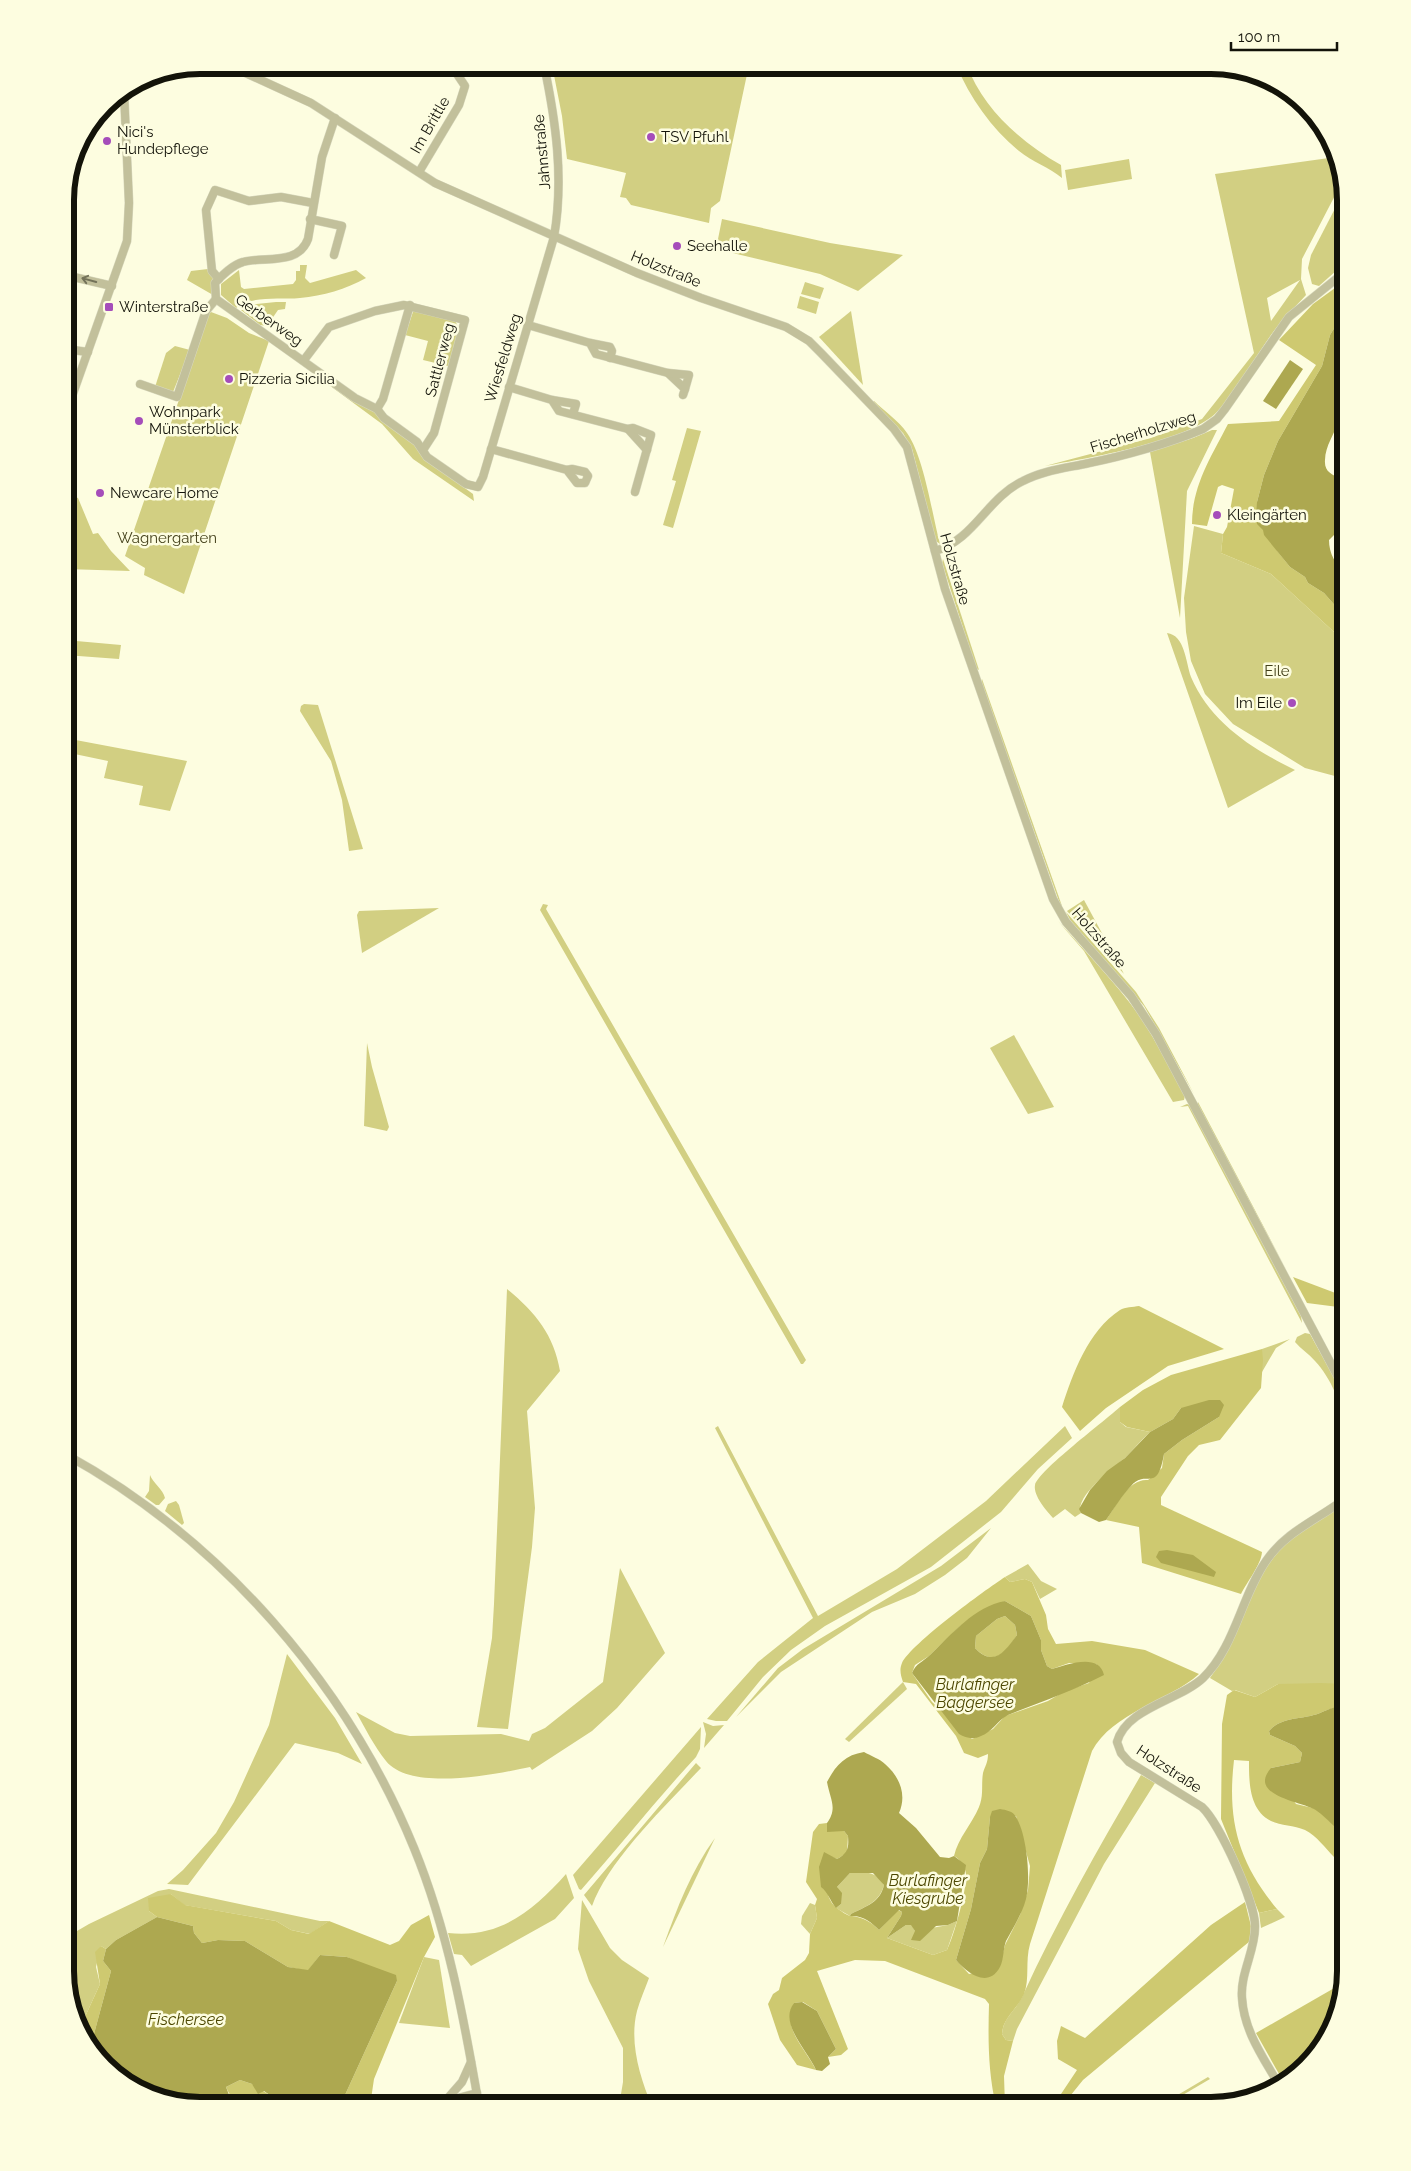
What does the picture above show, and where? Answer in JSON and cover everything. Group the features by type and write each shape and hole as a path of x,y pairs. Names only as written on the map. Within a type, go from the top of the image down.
{"street":[{"name":"Holzstraße","path":"249,74 335,118 435,183 685,292 786,327 810,341 901,437 913,463 935,551 963,641 1053,899 1066,922 1131,996 1151,1026 1337,1375"},
{"name":"Im Brittle","path":"419,172 460,103 465,86 457,74"},
{"name":"Jahnstraße","path":"545,74 559,169 558,208 554,236"},
{"path":"74,391 122,261 128,228 124,99"},
{"path":"313,203 281,197 248,201 215,190 206,210 212,271 219,279 241,262 298,254 306,244 322,157 335,118"},
{"path":"310,219 342,226 334,255"},
{"name":"Wiesfeldweg","path":"478,487 483,477 554,236"},
{"path":"74,277 112,286"},
{"name":"Fischerholzweg","path":"935,551 953,545 962,538 991,504 1022,481 1054,469 1091,463 1203,429 1217,419 1225,409 1289,317 1337,278"},
{"name":"Gerberweg","path":"219,279 214,289 216,299 356,398 377,409 384,418 417,442 428,457 466,484 478,487"},
{"path":"140,384 177,397 206,311 216,299"},
{"path":"377,409 383,399 410,305"},
{"name":"Gerberweg","path":"304,360 328,327 374,311 410,305"},
{"name":"Sattlerweg","path":"410,305 465,320 434,432 423,450"},
{"path":"528,325 590,343 596,354 668,373 689,375 684,392 668,373"},
{"path":"74,350 88,352"},
{"path":"509,387 552,400 559,410 628,429 633,428 650,433 635,492"},
{"path":"628,429 647,450"},
{"path":"491,449 567,470"},
{"path":"74,1459 107,1477 162,1516 226,1573 274,1624 328,1690 377,1768 414,1848 441,1926 455,1981 478,2097"},
{"name":"Holzstraße","path":"1276,2079 1247,2028 1241,1997 1256,1925 1238,1872 1221,1833 1212,1816 1202,1807 1129,1762 1121,1753 1117,1742 1126,1724 1191,1687 1207,1674 1220,1658 1253,1581 1267,1559 1283,1540 1337,1504"},
{"path":"449,2097 462,2082 471,2060"},
{"path":"457,2097 477,2093"}],"green space":[{"name":"TSV Pfuhl","path":"554,74 747,74 720,201 711,208 709,223 631,205 626,198 620,197 626,173 567,159 562,116"},
{"path":"960,74 971,74 983,96 1005,123 1032,146 1061,165 1062,178 1024,155 1000,133 975,101"},
{"path":"1330,158 1337,193 1302,259 1301,279 1306,295 1275,330 1238,385 1216,413 1202,423 1160,440 1045,466 1151,438 1202,419 1254,353 1215,174","holes":["1300,280 1271,321 1267,298"]},
{"path":"1129,159 1132,179 1068,190 1065,170"},
{"path":"1337,205 1337,270 1319,286 1312,284 1308,268 1311,255"},
{"path":"722,219 830,243 903,255 858,291 820,274 716,249"},
{"path":"300,265 307,265 305,278 310,283 356,270 366,278 326,294 300,298 250,301 236,308 221,295 221,284 239,270 241,287 244,289 293,284 296,280 296,271 300,271"},
{"path":"208,269 214,279 211,290 213,295 187,280 191,271"},
{"path":"805,282 824,288 820,299 801,294"},
{"path":"800,296 819,302 816,314 797,308"},
{"path":"286,302 285,309 278,310 267,326 260,325 241,310 248,305"},
{"path":"414,309 454,319 460,330 448,366 423,360 428,341 405,335"},
{"path":"851,311 863,385 819,337"},
{"name":"Wagnergarten","path":"209,313 227,318 249,333 269,341 184,594 144,575 145,568 125,556"},
{"path":"272,343 370,407 414,442 429,462 473,494 474,501 413,459 382,424"},
{"path":"175,346 190,350 173,392 155,387 166,353"},
{"path":"874,401 900,424 913,443 923,471 940,544 936,541 912,449 903,433 872,403"},
{"path":"687,428 701,431 673,528 663,525 676,481 672,480"},
{"path":"1212,430 1217,430 1187,491 1180,618 1150,452"},
{"path":"74,496 78,498 93,534 98,533 111,551 130,571 74,569"},
{"name":"Eile","path":"1194,526 1223,534 1221,553 1271,574 1337,635 1337,777 1305,768 1233,724 1205,694 1191,661 1186,632 1184,598"},
{"path":"943,559 979,670 976,668 942,563"},
{"path":"1167,633 1178,639 1184,650 1191,677 1199,693 1221,721 1263,753 1295,770 1228,808"},
{"path":"74,641 121,645 119,659 74,656"},
{"path":"982,679 1062,906 1061,907 981,682"},
{"path":"304,704 318,705 363,849 349,851 342,800 331,761 300,711 301,706"},
{"path":"74,740 187,761 170,811 139,805 143,786 104,778 108,761 74,754"},
{"path":"1084,900 1124,974 1067,911"},
{"path":"543,904 548,905 546,909 806,1360 803,1364 801,1364 540,910"},
{"path":"439,908 362,953 357,915 359,911"},
{"path":"1066,912 1136,992 1159,1028 1194,1094 1144,1006 1070,920"},
{"path":"1058,921 1110,979 1139,1015 1185,1096 1184,1100 1173,1102 1084,951"},
{"path":"1014,1035 1054,1107 1028,1114 990,1048"},
{"path":"367,1043 389,1127 387,1131 364,1126"},
{"path":"1198,1102 1286,1269 1197,1105"},
{"path":"1187,1104 1190,1105 1301,1316 1302,1323 1188,1106 1180,1107"},
{"path":"507,1289 526,1306 542,1325 553,1346 560,1371 527,1411 535,1508 532,1547 508,1729 477,1727 492,1638"},
{"path":"1305,1333 1310,1334 1337,1383 1337,1397 1321,1368 1295,1342 1297,1337"},
{"path":"1290,1339 1276,1348 1262,1372 1262,1349"},
{"path":"1120,1407 1120,1422 1126,1427 1150,1432 1126,1457 1089,1490 1080,1506 1081,1513 1075,1517 1065,1509 1053,1518 1036,1494 1035,1485 1039,1478"},
{"path":"718,1426 818,1616 897,1569 986,1501 1065,1426 1072,1438 1038,1469 1001,1512 931,1567 825,1626 791,1650 763,1677 727,1721 716,1721 707,1719 758,1662 813,1618 715,1428"},
{"path":"150,1475 165,1498 159,1505 145,1497 149,1491"},
{"path":"176,1501 184,1523 182,1525 165,1511 168,1504"},
{"path":"1337,1508 1337,1684 1278,1684 1255,1697 1235,1690 1232,1691 1210,1678 1220,1662 1259,1578 1268,1563 1287,1541"},
{"path":"991,1528 967,1558 945,1575 915,1594 872,1612 781,1672 736,1717 778,1668 803,1649 941,1566"},
{"path":"1028,1564 1041,1581 1057,1589 1040,1599 1032,1582 1025,1579 1010,1582 1005,1577"},
{"path":"620,1568 665,1653 617,1708 592,1731 532,1770 530,1767 476,1776 434,1778 414,1776 398,1770 386,1761 356,1712 395,1733 410,1736 501,1734 529,1741 532,1734 545,1728 603,1682"},
{"path":"287,1654 335,1718 362,1764 338,1753 295,1743 188,1885 167,1884 183,1870 216,1833 234,1802 269,1725"},
{"path":"903,1682 907,1689 849,1742 845,1739"},
{"path":"703,1722 713,1726 724,1725 704,1748 706,1734"},
{"path":"701,1727 700,1749 696,1757 581,1890 579,1889 573,1875"},
{"path":"696,1763 701,1768 625,1852 600,1889 592,1906 584,1895"},
{"path":"1141,1775 1155,1783 1104,1864 1017,2029 1013,2041 1006,2040 1002,2034 1007,2018 1020,2001 1094,1856"},
{"path":"715,1838 663,1947 679,1904 699,1863"},
{"path":"850,1873 870,1873 880,1879 884,1885 875,1900 850,1916 836,1908 841,1904 837,1887"},
{"path":"566,1874 574,1898 555,1919 471,1966 462,1955 454,1954 448,1933 467,1934 484,1931 514,1919 541,1899"},
{"path":"169,1889 320,1921 329,1921 310,1934 291,1930 276,1921 184,1905 171,1894 149,1911 157,1917 116,1940 106,1949 101,1946 96,1967 100,1984 84,2020 80,2012 75,1987 74,1933 158,1891"},
{"path":"582,1900 610,1948 622,1960 649,1978 637,2011 634,2035 637,2060 648,2097 620,2097 623,2082 623,2048 589,1981 578,1949"},
{"path":"810,1903 815,1905 817,1918 810,1934 801,1924 802,1916"},
{"path":"1277,1909 1285,1917 1261,1928 1259,1913"},
{"path":"957,1921 947,1950 933,1955 887,1938 906,1925 912,1925 915,1931 948,1925"},
{"path":"424,1957 439,1960 450,2028 399,2023"},
{"path":"1208,2077 1210,2079 1179,2097 1174,2097"}],"shaded area":[{"path":"1337,287 1337,324 1330,335 1322,366 1278,441 1264,475 1257,502 1260,524 1278,552 1290,567 1305,577 1308,583 1324,593 1337,608 1337,635 1271,574 1221,553 1223,534 1227,527 1234,489 1222,485 1218,487 1207,526 1192,524 1195,497 1199,484 1228,424 1279,421 1316,365 1279,340 1313,304"},
{"path":"1293,1277 1337,1294 1337,1307 1307,1303"},
{"path":"1139,1306 1224,1349 1168,1366 1106,1408 1080,1431 1062,1407 1071,1380 1083,1354 1090,1341 1109,1319 1122,1309"},
{"path":"1262,1349 1261,1388 1220,1440 1199,1445 1188,1456 1161,1497 1161,1505 1262,1552 1256,1568 1241,1594 1142,1563 1139,1527 1106,1520 1129,1488 1135,1483 1148,1480 1162,1468 1164,1454 1182,1440 1219,1417 1181,1408 1173,1419 1150,1432 1127,1427 1120,1422 1120,1407 1143,1390 1171,1375"},
{"path":"1005,1577 1010,1582 1025,1579 1032,1582 1046,1615 1048,1629 1056,1644 1092,1641 1145,1650 1199,1674 1187,1684 1142,1708 1113,1727 1101,1738 1092,1751 1030,1944 1026,1988 1018,2005 1003,2028 1002,2034 1006,2040 1013,2041 1004,2076 1005,2097 994,2097 993,2093 989,2055 989,2004 985,1999 885,1961 855,1960 817,1971 848,2049 841,2055 828,2057 836,2049 817,2011 803,2002 794,2003 791,2018 792,2029 816,2070 797,2065 780,2040 768,2004 773,1994 779,1990 782,1978 805,1960 809,1953 810,1934 817,1918 815,1905 817,1899 806,1882 813,1832 819,1824 827,1823 828,1831 844,1831 848,1836 847,1853 837,1859 832,1857 829,1872 828,1894 834,1906 848,1915 867,1920 879,1930 898,1910 902,1912 901,1916 887,1938 933,1955 947,1950 960,1912 966,1881 963,1866 954,1856 981,1803 983,1773 988,1754 978,1758 964,1753 956,1736 916,1684 903,1682 901,1668 908,1654 919,1643 966,1605","holes":["1005,1601 1031,1616 1041,1640 1041,1650 1047,1666 1052,1669 1069,1663 1097,1664 1089,1683 1065,1691 1048,1701 1005,1716 993,1729 972,1739 932,1702 912,1673 915,1665 929,1656 960,1626","1016,1816 1030,1866 1028,1890 1020,1915 1005,1945 999,1968 969,1974 956,1960 971,1909 980,1863 987,1849 990,1817"]},
{"path":"1005,1616 1015,1625 1017,1635 1004,1652 999,1655 988,1657 982,1654 975,1648 976,1636 997,1619"},
{"path":"1278,1684 1337,1684 1337,1707 1280,1723 1269,1731 1270,1735 1295,1746 1302,1753 1300,1762 1271,1768 1296,1804 1317,1809 1337,1828 1337,1856 1334,1857 1317,1839 1305,1830 1275,1823 1264,1816 1254,1803 1249,1778 1249,1761 1234,1760 1232,1802 1238,1839 1244,1857 1253,1874 1277,1909 1259,1913 1221,1819 1222,1724 1227,1695 1234,1690 1255,1697"},
{"path":"171,1894 185,1905 276,1921 291,1930 309,1934 329,1921 390,1945 399,1941 411,1925 429,1915 435,1937 424,1957 374,2079 371,2097 344,2097 397,1981 347,1957 320,1955 308,1971 288,1967 245,1941 218,1940 202,1943 194,1933 193,1926 157,1917 149,1911 148,1898"},
{"path":"1245,1902 1251,1926 1250,1941 1083,2080 1069,2097 1059,2097 1077,2070 1058,2059 1057,2041 1061,2026 1085,2038 1211,1925"},
{"path":"101,1946 106,1949 103,1961 111,1971 93,2038 84,2020 100,1984 95,1952"},
{"path":"1336,1987 1328,2019 1320,2034 1300,2060 1280,2076 1256,2033"},
{"path":"240,2080 252,2084 271,2097 232,2097 226,2087"}],"water":[{"path":"1337,324 1337,425 1328,445 1325,464 1327,470 1337,477 1337,524 1334,526 1334,535 1329,540 1330,550 1337,563 1337,608 1324,593 1308,583 1305,577 1290,567 1264,535 1263,530 1257,524 1256,516 1257,502 1264,475 1278,441 1322,366 1330,335"},
{"path":"1290,360 1303,369 1276,409 1263,401"},
{"path":"1209,1400 1220,1400 1224,1405 1219,1417 1182,1440 1164,1454 1161,1466 1155,1477 1142,1479 1132,1485 1106,1520 1099,1522 1081,1513 1079,1509 1090,1490 1107,1471 1125,1458 1150,1432 1173,1419 1181,1408"},
{"path":"1167,1550 1193,1555 1216,1572 1214,1577 1161,1563 1156,1557 1159,1551"},
{"name":"Burlafinger Baggersee","path":"1005,1601 1031,1616 1041,1640 1041,1650 1047,1666 1052,1669 1073,1663 1089,1662 1101,1668 1104,1675 1008,1715 985,1734 975,1738 964,1737 959,1734 912,1673 918,1665 964,1622 994,1604","holes":["1005,1616 1015,1625 1017,1635 999,1655 988,1657 975,1648 976,1636 997,1619"]},
{"path":"1336,1707 1337,1829 1317,1811 1272,1792 1266,1786 1265,1778 1271,1768 1300,1762 1302,1753 1295,1746 1270,1735 1269,1731 1274,1726"},
{"name":"Burlafinger Kiesgrube","path":"864,1752 883,1762 898,1780 902,1793 899,1813 916,1828 940,1857 949,1858 954,1856 966,1865 957,1921 948,1925 936,1926 920,1941 911,1940 915,1931 911,1925 906,1925 887,1938 901,1916 902,1912 899,1910 879,1930 863,1918 850,1916 876,1900 882,1891 884,1885 873,1873 850,1873 837,1887 842,1893 841,1904 836,1908 821,1887 819,1867 824,1852 837,1859 844,1855 848,1844 848,1836 844,1831 827,1832 827,1823 833,1808 827,1782 846,1758"},
{"path":"1000,1809 1013,1813 1020,1825 1027,1857 1028,1880 1026,1899 1006,1941 1000,1967 995,1974 984,1978 972,1974 956,1960 971,1909 980,1863 987,1849 990,1817 992,1811"},
{"name":"Fischersee","path":"157,1917 193,1926 194,1933 202,1943 218,1940 245,1941 288,1967 308,1970 320,1955 347,1957 396,1975 397,1981 344,2097 271,2097 264,2091 258,2094 252,2084 240,2080 226,2087 230,2097 175,2095 159,2091 130,2076 105,2054 93,2038 111,1971 103,1961 106,1949 116,1940"},
{"path":"802,2002 817,2011 836,2049 828,2057 830,2064 822,2071 816,2070 792,2028 790,2011 794,2003"}],"place":[{"name":"TSV Pfuhl","path":"651,137"},
{"name":"Nici's Hundepflege","path":"107,141"},
{"name":"Seehalle","path":"677,246"},
{"name":"Winterstraße","path":"109,307"},
{"name":"Pizzeria Sicilia","path":"229,379"},
{"name":"Wohnpark Münsterblick","path":"139,421"},
{"name":"Newcare Home","path":"100,493"},
{"name":"Kleingärten","path":"1217,515"},
{"name":"Im Eile","path":"1292,703"}]}
